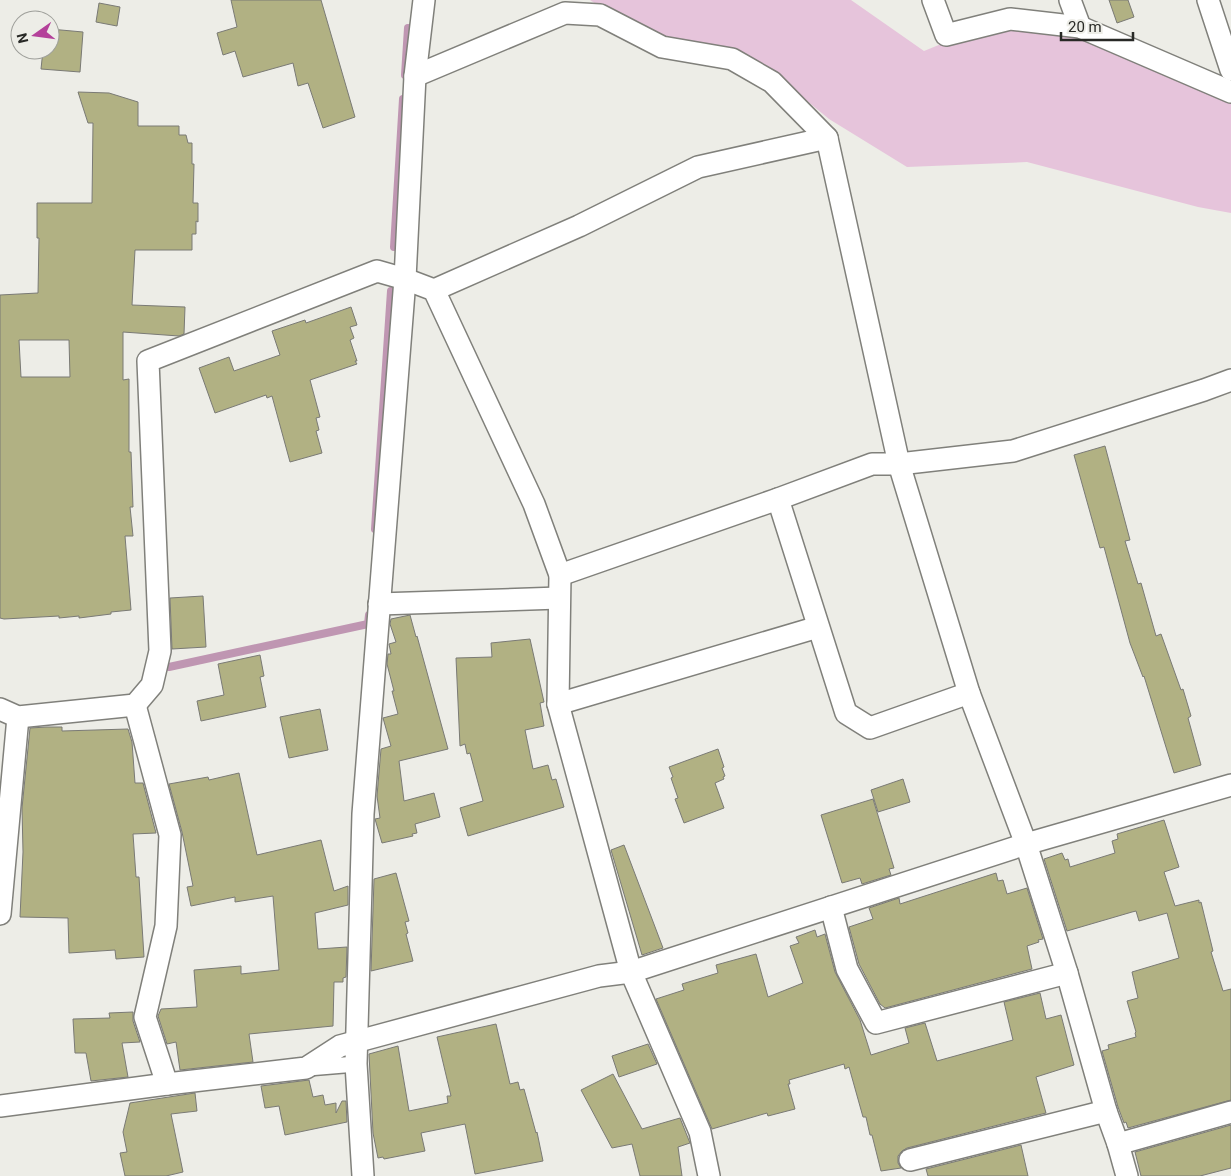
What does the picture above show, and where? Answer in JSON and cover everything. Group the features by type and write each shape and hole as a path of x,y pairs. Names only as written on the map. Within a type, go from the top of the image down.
{"street":[{"path":"363,1176 356,1064 363,814 405,279 415,76 424,0"},
{"path":"933,0 946,35 1010,19 1080,28 1231,92"},
{"path":"1070,0 1080,28"},
{"path":"1208,0 1231,70"},
{"path":"415,76 565,13 600,15 662,47 732,59 772,82 827,138 898,464 969,693 1026,844 1067,973 1106,1111 1127,1176"},
{"path":"434,290 579,226 698,167 827,138"},
{"path":"0,914 9,713 135,705 152,685 160,651 148,362 377,271 405,279 434,290 534,504 560,575 558,704 631,972 700,1132 709,1176"},
{"path":"560,575 872,464 898,464 1013,451 1231,380"},
{"path":"778,499 846,713 870,728 969,693"},
{"path":"379,604 559,598"},
{"path":"558,704 818,627"},
{"path":"135,705 170,836 166,926 145,1017 167,1084"},
{"path":"306,1068 340,1046 599,976 631,972 1026,844 1231,785"},
{"path":"831,907 847,969 876,1023 1067,973"},
{"path":"0,1106 167,1084 356,1064"},
{"path":"910,1160 1106,1111"},
{"path":"1118,1144 1231,1112"}],"shaded area":[{"path":"590,0 851,0 924,51 951,40 1006,27 1078,37 1231,103 1231,213 1198,207 1027,162 907,167 829,119 766,67 683,46 608,12"}],"building":[{"path":"231,0 321,0 355,117 323,128 308,83 298,86 293,63 243,77 235,51 223,55 217,33 237,27"},
{"path":"1109,0 1128,0 1134,17 1117,23"},
{"path":"99,3 120,7 117,26 96,22"},
{"path":"60,30 83,32 80,72 41,69 42,60 60,60"},
{"path":"78,92 109,93 138,102 138,126 179,126 179,135 186,135 188,143 192,143 192,164 194,164 193,203 198,203 198,222 196,221 196,234 192,234 192,250 135,250 132,305 185,307 184,334 179,336 123,332 123,380 129,379 129,452 131,452 133,507 130,507 133,536 125,536 131,610 79,618 79,616 59,618 59,616 4,619 0,618 0,295 38,293 39,238 37,238 37,203 92,203 93,123 88,123","holes":["19,340 69,340 70,377 21,377"]},
{"path":"351,307 357,325 350,327 354,338 350,340 357,364 310,380 320,417 316,418 319,430 316,431 322,453 290,462 272,396 267,398 266,395 215,413 199,368 229,357 234,371 280,355 272,331 305,320 306,323"},
{"path":"1105,446 1130,540 1125,541 1138,584 1141,583 1156,636 1161,634 1181,690 1183,689 1191,716 1188,718 1201,765 1174,773 1144,676 1130,643 1104,547 1100,548 1074,455"},
{"path":"203,596 206,647 172,649 170,598"},
{"path":"410,615 448,749 399,761 404,801 434,793 440,817 415,824 417,833 412,834 413,836 382,843 375,819 380,818 377,796 381,749 391,746 383,718 398,714 387,664 388,654 391,654 389,644 396,642 390,624 391,619"},
{"path":"530,639 544,702 540,703 544,726 525,730 533,769 548,765 552,780 556,779 564,807 468,836 460,808 483,801 470,753 467,754 465,744 460,746 456,658 492,657 491,643"},
{"path":"260,655 264,676 260,677 266,707 201,721 197,701 224,695 218,664"},
{"path":"320,709 328,750 289,758 280,717"},
{"path":"62,727 62,731 128,729 132,742 135,783 143,783 156,833 133,834 136,877 139,877 144,957 116,959 115,950 69,953 68,918 20,917 23,852 22,808 30,728"},
{"path":"718,749 725,776 723,777 724,779 715,783 724,808 684,823 675,799 678,798 669,767"},
{"path":"239,773 257,855 321,840 334,891 348,886 348,905 315,913 318,949 347,947 346,977 343,978 343,982 334,982 333,1026 249,1034 253,1062 180,1070 176,1042 167,1044 158,1016 161,1009 197,1007 194,970 241,966 241,974 279,970 273,896 235,902 235,897 191,906 187,887 193,886 182,832 169,784 208,777 209,780"},
{"path":"903,779 910,802 878,812 871,790"},
{"path":"873,799 894,868 889,869 891,875 862,884 860,878 842,883 821,815"},
{"path":"1164,820 1179,867 1164,872 1175,906 1199,900 1199,903 1201,902 1213,951 1211,952 1223,991 1231,989 1231,1100 1128,1128 1118,1107 1102,1051 1109,1049 1108,1045 1136,1037 1127,1001 1138,998 1132,972 1179,958 1167,913 1139,921 1136,911 1067,931 1044,859 1062,853 1065,860 1068,859 1070,867 1115,853 1112,841 1118,839 1117,834"},
{"path":"624,845 663,948 642,955 611,850"},
{"path":"396,873 409,921 405,922 408,933 406,934 413,961 371,971 374,879"},
{"path":"996,873 998,881 1003,880 1007,894 1027,888 1043,939 1027,946 1032,969 885,1008 880,1004 859,964 849,927 873,919 869,908 899,898 900,904"},
{"path":"815,930 817,937 825,934 835,972 860,1020 871,1055 909,1043 905,1028 925,1023 937,1061 1013,1040 1004,1002 1040,993 1046,1019 1061,1015 1074,1065 1036,1077 1046,1113 907,1148 898,1156 898,1163 901,1168 881,1171 872,1135 870,1135 866,1117 863,1117 849,1067 845,1069 844,1064 789,1080 790,1084 788,1084 795,1109 768,1116 767,1113 712,1129 656,999 684,990 682,984 718,973 716,965 756,954 768,997 803,983 790,946 799,943 796,937"},
{"path":"133,1012 133,1021 140,1042 122,1043 128,1077 91,1081 86,1053 75,1053 73,1019 110,1018 109,1013"},
{"path":"496,1024 510,1084 518,1082 520,1090 524,1089 537,1132 543,1161 475,1174 465,1124 421,1133 425,1151 384,1159 383,1157 378,1158 373,1133 369,1054 398,1046 409,1111 448,1103 447,1096 451,1096 437,1037"},
{"path":"648,1044 657,1064 619,1077 612,1056"},
{"path":"613,1074 642,1129 680,1118 690,1143 678,1147 682,1176 640,1176 632,1144 612,1148 581,1090"},
{"path":"309,1080 313,1097 323,1095 325,1105 336,1103 336,1113 342,1101 346,1101 347,1122 285,1135 279,1106 265,1108 261,1086"},
{"path":"195,1093 197,1111 171,1114 183,1172 166,1176 125,1176 120,1153 127,1152 123,1132 130,1103"},
{"path":"1231,1125 1231,1168 1200,1176 1141,1176 1135,1152"},
{"path":"1021,1145 1028,1176 928,1176 926,1169"}],"waterway":[{"path":"405,75 408,28"},
{"path":"394,247 403,99"},
{"path":"375,529 391,291"},
{"path":"169,667 368,624 369,615"}]}
